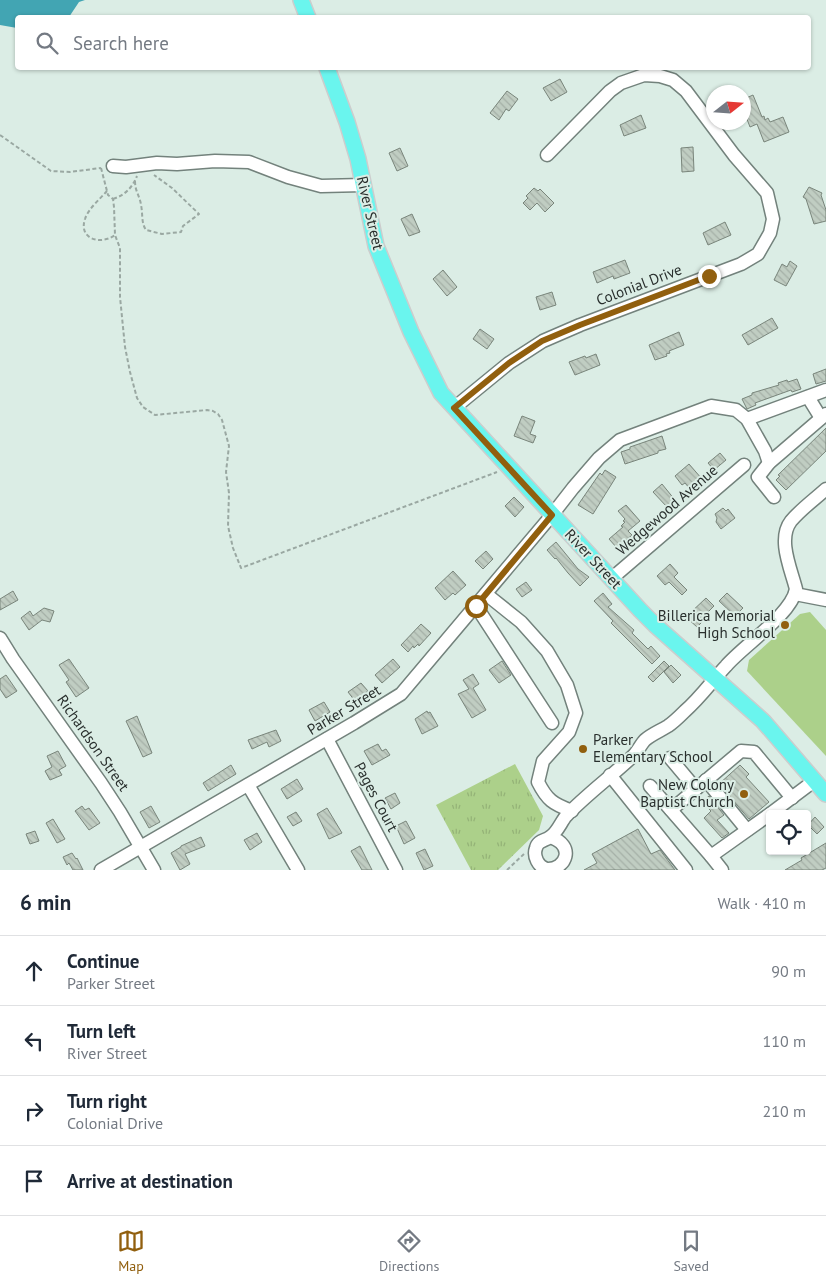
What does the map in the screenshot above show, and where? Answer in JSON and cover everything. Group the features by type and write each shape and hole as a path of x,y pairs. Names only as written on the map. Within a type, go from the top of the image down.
{"main road":[{"path":"301,0 307,15"},
{"name":"River Street","path":"328,70 358,159 374,238 379,253 411,332 441,393 655,625 763,721 826,794"}],"street":[{"name":"Colonial Drive","path":"454,408 509,363 536,345 580,325 741,264 758,254 770,233 773,219 767,193 734,155 686,91 673,80 660,76 644,75 621,83 610,90 547,155"},
{"path":"107,167 126,168 157,163 249,162 288,177 321,186 363,185"},
{"path":"770,463 747,419 826,390"},
{"path":"774,497 758,477 770,463 824,416 808,397"},
{"name":"Parker Street","path":"102,870 327,739 400,694 476,606 573,488 599,458 620,440 711,406 736,410 747,419"},
{"name":"Wedgewood Avenue","path":"612,579 744,465"},
{"path":"550,837 559,840 565,847 566,856 562,864 555,869 546,869 538,864 535,851 542,840 550,837 572,811 634,755 644,741 667,726 686,710 726,666 785,610 795,594 796,588 786,548 786,529 791,521 826,489"},
{"path":"486,594 521,622 547,651 567,685 576,713 569,732 543,761 538,782 545,796 550,801 556,806 572,811"},
{"path":"795,594 826,600"},
{"path":"476,606 552,723"},
{"name":"Richardson Street","path":"0,638 101,783 154,870"},
{"name":"Pages Court","path":"327,739 396,870"},
{"path":"671,810 741,751 754,752 792,798"},
{"path":"670,758 747,830"},
{"path":"610,775 686,870"},
{"path":"776,810 814,781"},
{"path":"248,785 298,870"},
{"path":"650,786 722,870"},
{"path":"711,856 766,817"}],"path":[{"path":"0,135 51,171 70,172 107,167 107,191 112,199 115,235 120,248 120,297 125,347 133,388 143,407 155,415 207,410 218,414 222,420 229,446 226,472 229,492 228,526 233,548 241,568 508,467"},
{"path":"112,199 120,197 131,188 142,165 172,188 199,214 183,226 181,232 162,234 146,230 142,225 142,208 136,193 135,181"},
{"path":"107,191 88,213 84,220 84,230 92,240 107,240 115,235"},
{"path":"507,870 526,852 535,851"}],"green space":[{"path":"810,612 826,630 826,756 747,671 749,660 800,614"},
{"path":"515,764 543,816 539,830 498,870 471,870 436,805"}],"water":[{"path":"0,0 85,0 79,2 70,15 15,15 15,28 0,25"}],"building":[{"path":"560,79 567,92 551,101 543,88"},
{"path":"507,91 518,99 509,111 506,109 499,120 490,113"},
{"path":"753,95 765,120 768,118 770,122 783,117 789,132 764,142 757,124 751,127 751,96"},
{"path":"641,115 646,128 624,136 620,125"},
{"path":"693,147 694,171 682,172 681,148"},
{"path":"400,148 408,166 397,171 389,153"},
{"path":"809,187 822,193 826,210 826,221 814,224 806,199 803,197"},
{"path":"534,188 538,191 540,189 554,203 545,212 537,203 530,210 523,203 528,198 526,196"},
{"path":"412,214 420,232 409,236 401,219"},
{"path":"725,222 731,235 708,245 703,233"},
{"path":"625,260 630,273 614,279 613,276 597,283 593,272"},
{"path":"790,261 797,266 786,286 774,280 782,264 787,267"},
{"path":"443,270 457,287 447,296 433,279"},
{"path":"552,292 556,305 540,310 536,297"},
{"path":"772,318 778,328 748,345 742,335"},
{"path":"480,329 494,339 487,349 473,339"},
{"path":"679,332 684,345 669,351 670,353 666,354 667,356 655,360 649,345"},
{"path":"596,354 600,365 575,375 569,362"},
{"path":"826,369 826,381 816,384 813,374"},
{"path":"797,379 801,389 792,392 791,390 755,403 756,405 747,409 742,399 752,395 752,393 779,385 778,383"},
{"path":"522,416 535,421 530,434 536,436 533,443 514,436"},
{"path":"826,428 826,451 786,490 776,480 780,476 778,475"},
{"path":"662,436 666,449 625,464 621,452"},
{"path":"720,453 726,460 714,470 708,463"},
{"path":"689,464 702,479 690,489 685,483 682,485 675,476"},
{"path":"605,470 616,477 593,514 578,505 600,473 602,475"},
{"path":"662,484 675,500 667,507 653,492"},
{"path":"514,497 524,507 515,517 505,506"},
{"path":"626,505 640,521 628,531 632,535 617,548 609,539 623,527 621,526 625,519 618,511"},
{"path":"723,508 726,511 728,509 735,518 721,529 716,522 715,514"},
{"path":"556,542 578,569 589,577 580,586 547,550"},
{"path":"486,551 493,559 483,569 475,561"},
{"path":"670,564 678,573 674,577 687,590 682,595 669,582 665,585 657,576"},
{"path":"453,571 466,585 455,595 453,593 445,600 435,588"},
{"path":"526,582 532,590 522,597 516,589"},
{"path":"13,591 18,600 0,610 0,599"},
{"path":"603,593 612,604 608,607 634,630 632,633 648,649 651,646 660,656 652,664 611,623 613,621 594,601"},
{"path":"727,593 743,608 735,616 719,601"},
{"path":"706,598 714,606 701,619 703,621 697,627 687,618"},
{"path":"44,608 54,611 50,622 42,620 29,630 21,618 30,611 33,616"},
{"path":"421,624 431,633 419,646 418,644 414,648 413,646 408,652 401,645"},
{"path":"69,659 89,688 76,697 66,682 69,680 59,665"},
{"path":"393,659 400,667 382,683 375,675"},
{"path":"502,661 511,675 499,683 489,670"},
{"path":"664,661 669,666 653,682 648,677"},
{"path":"671,665 681,675 673,683 664,672"},
{"path":"473,674 479,684 473,688 486,710 472,718 458,694 469,689 463,680"},
{"path":"6,675 17,691 6,698 0,689 0,679"},
{"path":"361,683 368,691 355,701 348,692"},
{"path":"324,702 330,712 315,721 309,710"},
{"path":"427,711 428,713 430,712 438,726 422,734 415,719"},
{"path":"137,716 152,753 143,757 126,721"},
{"path":"276,730 281,741 269,747 267,742 252,749 248,740"},
{"path":"378,744 382,751 386,749 390,755 372,765 364,751"},
{"path":"58,751 66,766 59,770 62,775 50,780 45,771 52,767 47,756"},
{"path":"231,765 236,774 208,791 203,783"},
{"path":"740,765 749,774 746,777 769,802 749,819 719,784"},
{"path":"297,779 303,789 287,799 281,789"},
{"path":"395,793 400,803 391,809 385,798"},
{"path":"709,796 724,815 717,820 729,833 722,838 704,818 711,811 702,802"},
{"path":"82,806 85,810 89,808 100,823 89,830 75,811"},
{"path":"151,806 160,822 149,828 140,812"},
{"path":"327,808 342,833 329,839 317,814"},
{"path":"296,812 302,821 293,826 287,817"},
{"path":"815,817 824,827 817,834 811,828 811,822"},
{"path":"53,819 65,839 57,843 46,823"},
{"path":"406,821 415,838 404,844 396,826"},
{"path":"638,829 651,854 660,850 675,870 584,870 597,863 592,854"},
{"path":"35,831 39,841 30,844 26,834"},
{"path":"257,833 262,842 250,850 244,840"},
{"path":"201,837 205,846 185,854 190,864 180,870 171,853"},
{"path":"826,843 826,868 822,870 785,870 802,860 801,858 806,855 811,855 811,852"},
{"path":"360,846 372,870 362,870 351,851"},
{"path":"425,849 433,866 424,870 416,853"},
{"path":"72,853 83,870 73,870 69,863 67,865 63,857"}],"place":[{"name":"Billerica Memorial High School","path":"785,625"},
{"name":"Parker Elementary School","path":"583,749"},
{"name":"New Colony Baptist Church","path":"744,794"}],"route":[{"path":"476,606 552,515 454,408 509,363 542,341 709,276"}]}
